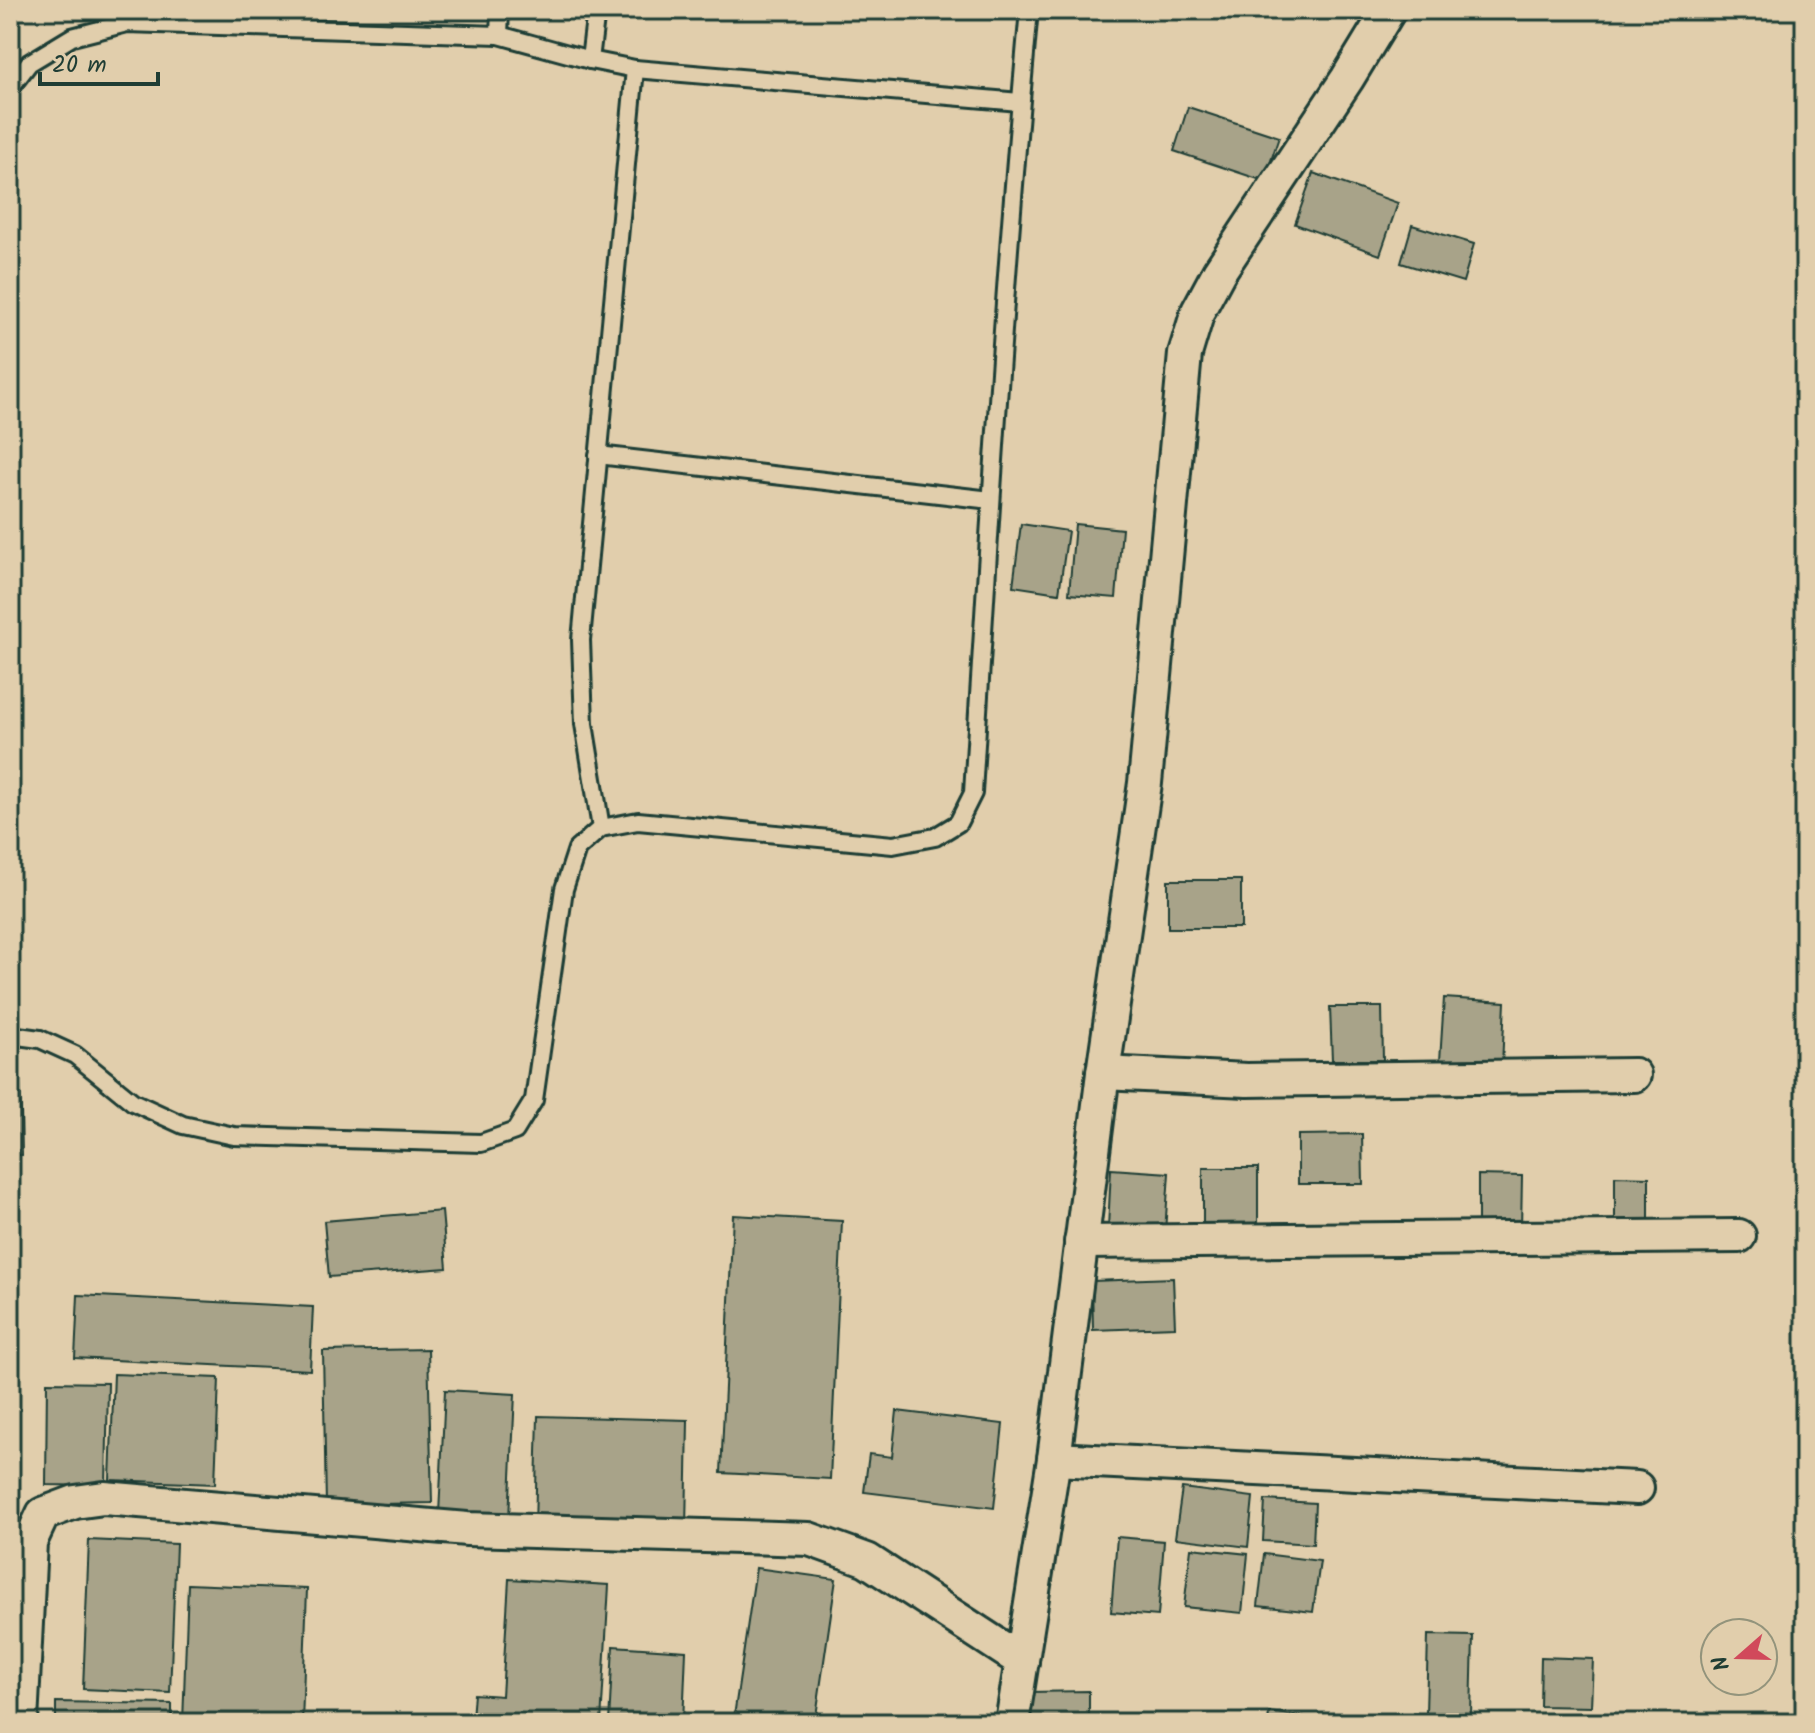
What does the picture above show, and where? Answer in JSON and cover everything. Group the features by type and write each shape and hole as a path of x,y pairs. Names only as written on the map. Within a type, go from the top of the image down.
{"street":[{"path":"1012,1723 1054,1459 1103,1073 1145,783 1185,354 1198,311 1219,272 1389,10"},
{"path":"1103,1073 1247,1080 1634,1075"},
{"path":"1081,1242 1739,1236"},
{"path":"1054,1459 1637,1488"},
{"path":"21,1723 30,1542 43,1514 75,1502 104,1498 467,1529 809,1539 867,1560 1022,1661"}],"lane":[{"path":"499,35 500,10"},
{"path":"590,60 596,10"},
{"path":"10,1035 40,1039 75,1055 133,1102 183,1125 234,1136 481,1143 515,1131 534,1100 564,889 577,849 601,828 638,821 893,845 935,837 958,823 973,793 991,500 1029,10"},
{"path":"10,88 29,63 72,37 127,23 499,35 635,69 1020,102"},
{"path":"601,828 584,724 581,640 635,69"},
{"path":"598,455 991,500"}],"building":[{"path":"1188,107 1279,137 1264,181 1174,151"},
{"path":"1313,173 1398,203 1380,255 1295,224"},
{"path":"1412,225 1474,244 1463,282 1401,263"},
{"path":"1021,524 1068,531 1059,593 1013,586"},
{"path":"1075,524 1122,529 1116,598 1069,594"},
{"path":"1168,880 1241,880 1241,928 1168,928"},
{"path":"1444,998 1505,1002 1502,1065 1440,1061"},
{"path":"1330,1007 1382,1007 1383,1060 1332,1060"},
{"path":"10,1070 20,1070 22,1155 10,1155"},
{"path":"1362,1134 1363,1184 1298,1184 1298,1135"},
{"path":"1203,1168 1258,1168 1258,1229 1203,1228"},
{"path":"1111,1169 1169,1173 1165,1232 1108,1228"},
{"path":"1478,1175 1522,1176 1521,1229 1478,1229"},
{"path":"1615,1176 1649,1177 1649,1229 1615,1229"},
{"path":"442,1211 447,1268 329,1277 324,1221"},
{"path":"733,1215 842,1221 830,1479 721,1473"},
{"path":"1173,1278 1175,1327 1093,1330 1092,1281"},
{"path":"78,1295 313,1307 310,1370 75,1358"},
{"path":"12,1347 15,1429 10,1429"},
{"path":"428,1349 432,1503 326,1505 323,1351"},
{"path":"114,1374 219,1378 215,1484 110,1480"},
{"path":"47,1382 108,1383 106,1486 46,1485"},
{"path":"445,1390 515,1394 509,1518 439,1514"},
{"path":"897,1411 1003,1424 994,1508 864,1492 869,1454 892,1457"},
{"path":"538,1416 688,1420 686,1530 535,1526"},
{"path":"10,1442 12,1442 10,1522"},
{"path":"1182,1488 1253,1497 1248,1547 1175,1538"},
{"path":"1265,1500 1315,1503 1313,1544 1263,1541"},
{"path":"1117,1537 1164,1541 1158,1616 1111,1612"},
{"path":"89,1540 176,1544 170,1693 83,1689"},
{"path":"1191,1548 1248,1554 1242,1613 1184,1607"},
{"path":"1264,1554 1320,1561 1313,1612 1258,1606"},
{"path":"756,1568 836,1579 815,1723 733,1723"},
{"path":"509,1579 609,1585 601,1723 472,1718 474,1694 502,1696"},
{"path":"188,1584 307,1589 302,1723 183,1723"},
{"path":"1428,1635 1473,1636 1471,1715 1426,1714"},
{"path":"613,1646 686,1651 683,1723 609,1723"},
{"path":"1541,1657 1593,1659 1591,1707 1540,1706"},
{"path":"1089,1691 1089,1723 1030,1723 1029,1692"},
{"path":"56,1702 172,1704 172,1723 56,1723"},
{"path":"1269,1712 1314,1718 1313,1723 1268,1723"}]}
